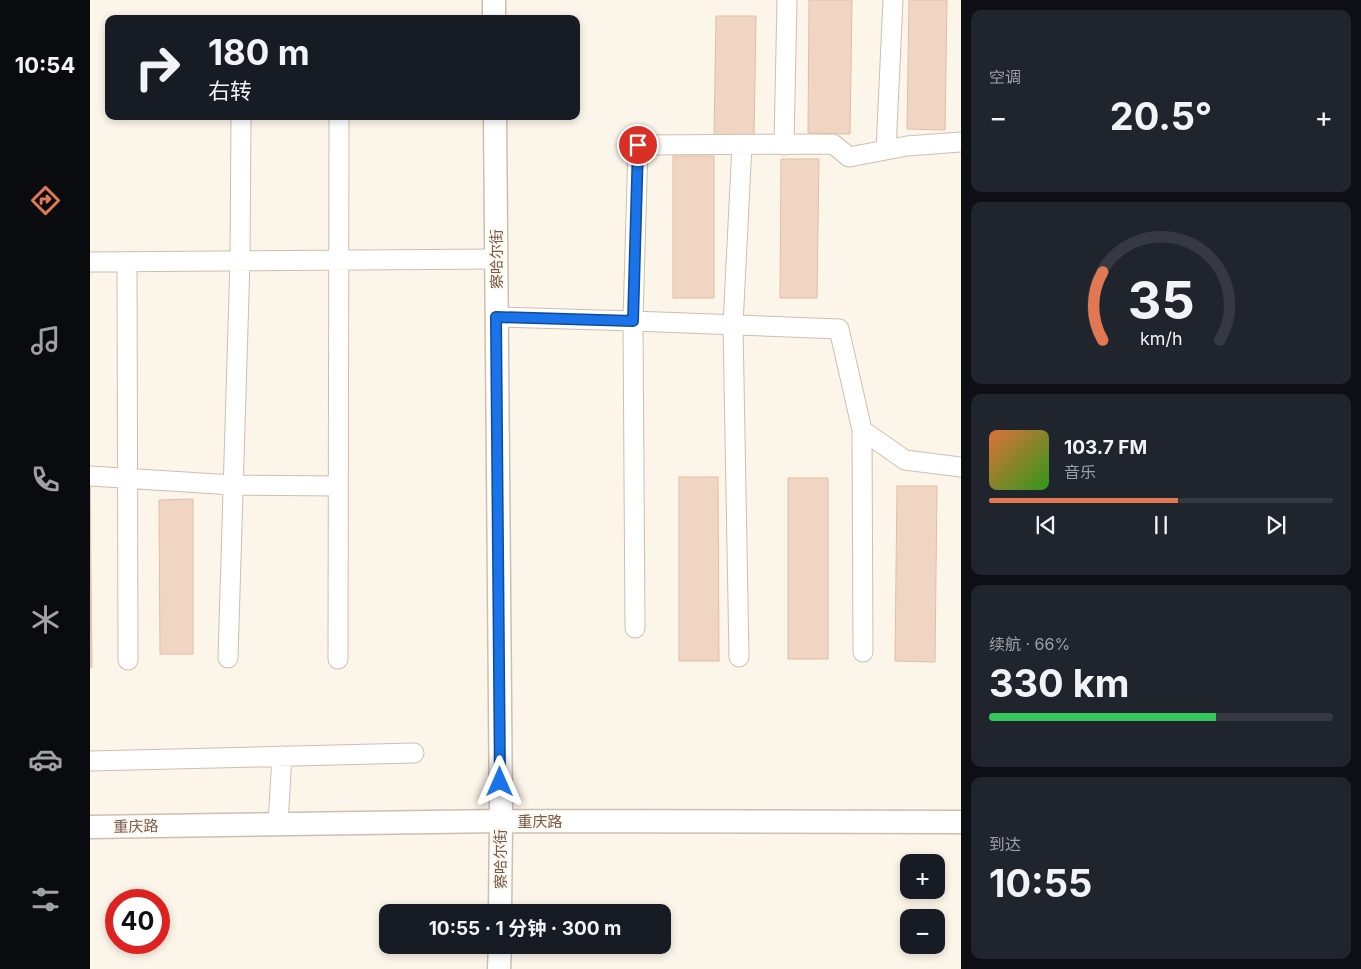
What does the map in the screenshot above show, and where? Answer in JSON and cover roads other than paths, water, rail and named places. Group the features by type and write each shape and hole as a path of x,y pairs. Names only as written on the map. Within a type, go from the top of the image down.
{"street":[{"path":"494,0 494,15"},
{"path":"784,145 787,0"},
{"path":"886,150 893,0"},
{"path":"228,658 240,261 241,120"},
{"path":"338,659 339,120"},
{"name":"察哈尔街","path":"495,120 500,904"},
{"path":"635,628 633,321 638,145 833,144 849,157 907,146 961,142"},
{"path":"739,657 733,325 742,145"},
{"path":"90,262 496,259"},
{"path":"127,262 128,660"},
{"path":"496,317 838,329 862,430 863,652"},
{"path":"862,430 905,460 961,467"},
{"path":"90,476 233,485 338,486"},
{"path":"90,761 414,753"},
{"path":"278,824 282,756"},
{"name":"重庆路","path":"90,827 501,821 961,822"},
{"path":"500,954 500,969"}]}
